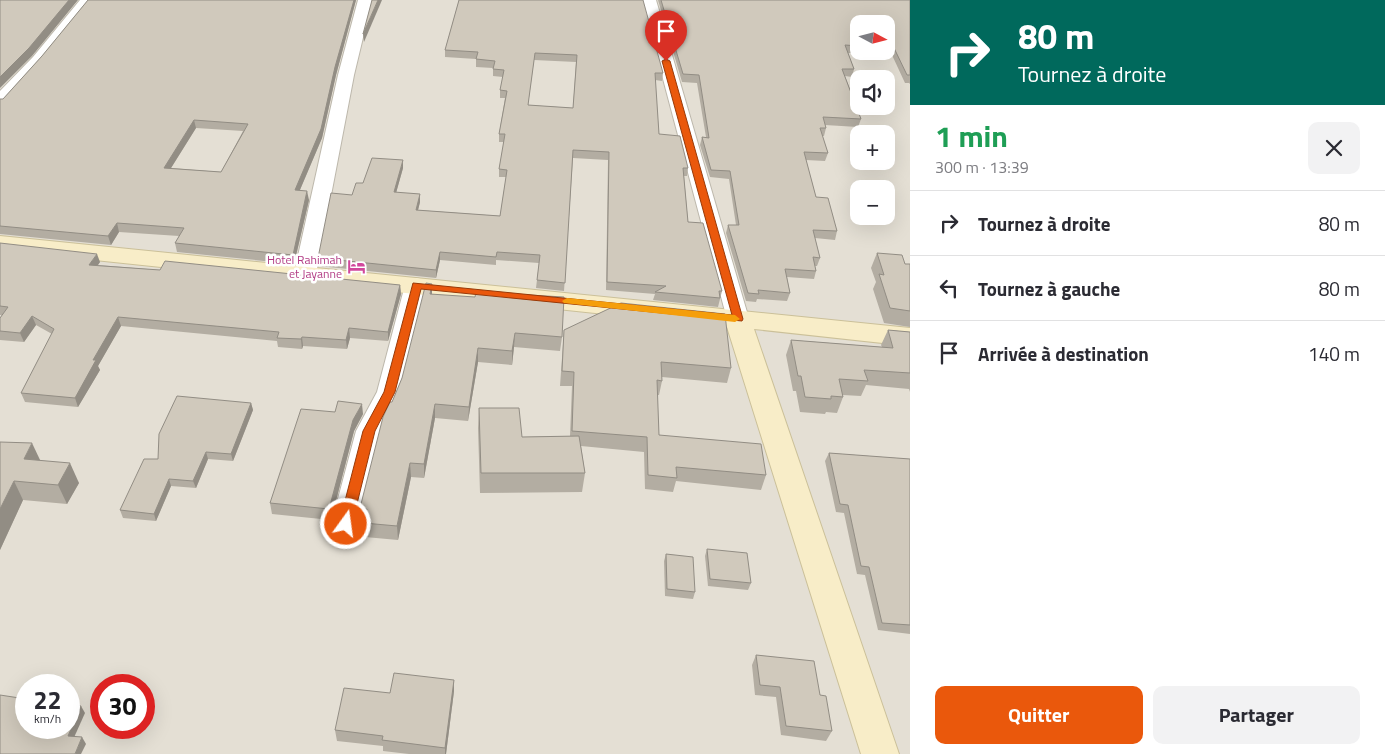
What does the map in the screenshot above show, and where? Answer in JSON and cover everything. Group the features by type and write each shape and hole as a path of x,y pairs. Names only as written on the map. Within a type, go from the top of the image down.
{"main road":[{"path":"0,243 910,337"},
{"path":"738,319 880,754"}],"street":[{"path":"0,101 38,60 87,0"},
{"path":"305,274 346,75 365,0"},
{"path":"649,0 738,319"},
{"path":"346,524 369,431 389,392 416,285"}],"shaded area":[{"path":"0,0 910,0 910,754 0,754"}],"building":[{"path":"0,0 69,0 29,48 0,77"},
{"path":"88,0 354,0 335,67 321,129 295,190 307,191 293,255 175,243 184,228 117,223 108,236 0,226 0,99 3,99 42,56","holes":["194,120 248,124 221,172 164,168"]},
{"path":"372,0 378,0 363,34"},
{"path":"459,0 643,0 663,73 655,73 659,134 680,136 688,168 683,168 688,222 703,223 722,291 719,291 720,298 655,292 666,286 607,282 609,152 573,150 565,283 537,280 540,255 497,252 496,257 440,252 436,270 318,258 331,193 352,195 356,183 363,183 372,158 403,160 394,192 420,194 416,210 500,216 507,170 499,169 505,134 499,134 507,91 500,90 504,70 493,69 495,61 476,59 478,52 445,50","holes":["535,53 577,55 573,108 528,105"]},
{"path":"661,0 910,0 910,75 907,75 895,50 895,15 850,15 850,45 845,45 854,69 842,69 850,90 850,115 859,115 861,119 823,117 826,128 820,128 828,153 804,152 816,197 828,198 837,231 813,230 820,258 813,257 816,271 785,269 790,293 758,290 759,294 748,293 728,225 739,225 730,171 711,170 702,137 709,138 699,75 683,74"},
{"path":"0,243 97,254 89,265 160,270 165,261 400,285 388,332 349,328 346,340 302,337 301,339 277,338 279,332 118,317 93,360 96,360 75,398 21,393 54,329 32,316 20,333 0,331 0,318 8,307 0,306"},
{"path":"877,253 902,255 905,264 910,264 910,311 890,308 879,274 884,275"},
{"path":"426,283 432,284 430,294 475,297 476,292 564,297 562,337 515,333 512,351 478,348 469,407 435,404 424,464 410,463 397,526 364,523 367,509 360,508 383,417 390,402 392,402 402,378"},
{"path":"621,303 725,314 731,368 661,362 662,381 657,380 659,435 761,444 766,475 676,467 677,478 648,475 647,437 572,431 574,372 562,371 564,330"},
{"path":"888,330 910,332 910,373 864,370 868,381 839,379 843,397 831,396 831,399 805,397 801,376 798,376 791,340 893,348"},
{"path":"177,396 251,403 231,454 206,452 193,481 169,479 154,514 120,510 144,459 158,459 159,434"},
{"path":"338,401 362,404 353,420 329,509 270,503 301,409 335,412"},
{"path":"479,408 519,408 522,437 579,436 585,473 481,473"},
{"path":"0,442 32,443 24,459 70,463 58,485 14,481 0,509"},
{"path":"829,453 910,459 910,625 882,623 869,567 861,566 848,505 840,504"},
{"path":"707,549 747,553 751,583 710,579"},
{"path":"666,554 693,557 695,592 667,589"},
{"path":"756,655 814,661 820,695 826,696 832,731 786,726 780,687 760,685"},
{"path":"394,673 454,680 445,748 382,740 383,736 335,730 344,688 390,693"},
{"path":"0,695 15,697 15,739 80,739 80,737 82,737 75,754 0,754"}],"slow traffic":[{"path":"567,301 735,319"}],"place":[{"name":"Hotel Rahimah et Jayanne","path":"356,267"}],"route":[{"path":"346,524 369,431 389,392 416,285 738,319 666,61"}]}
